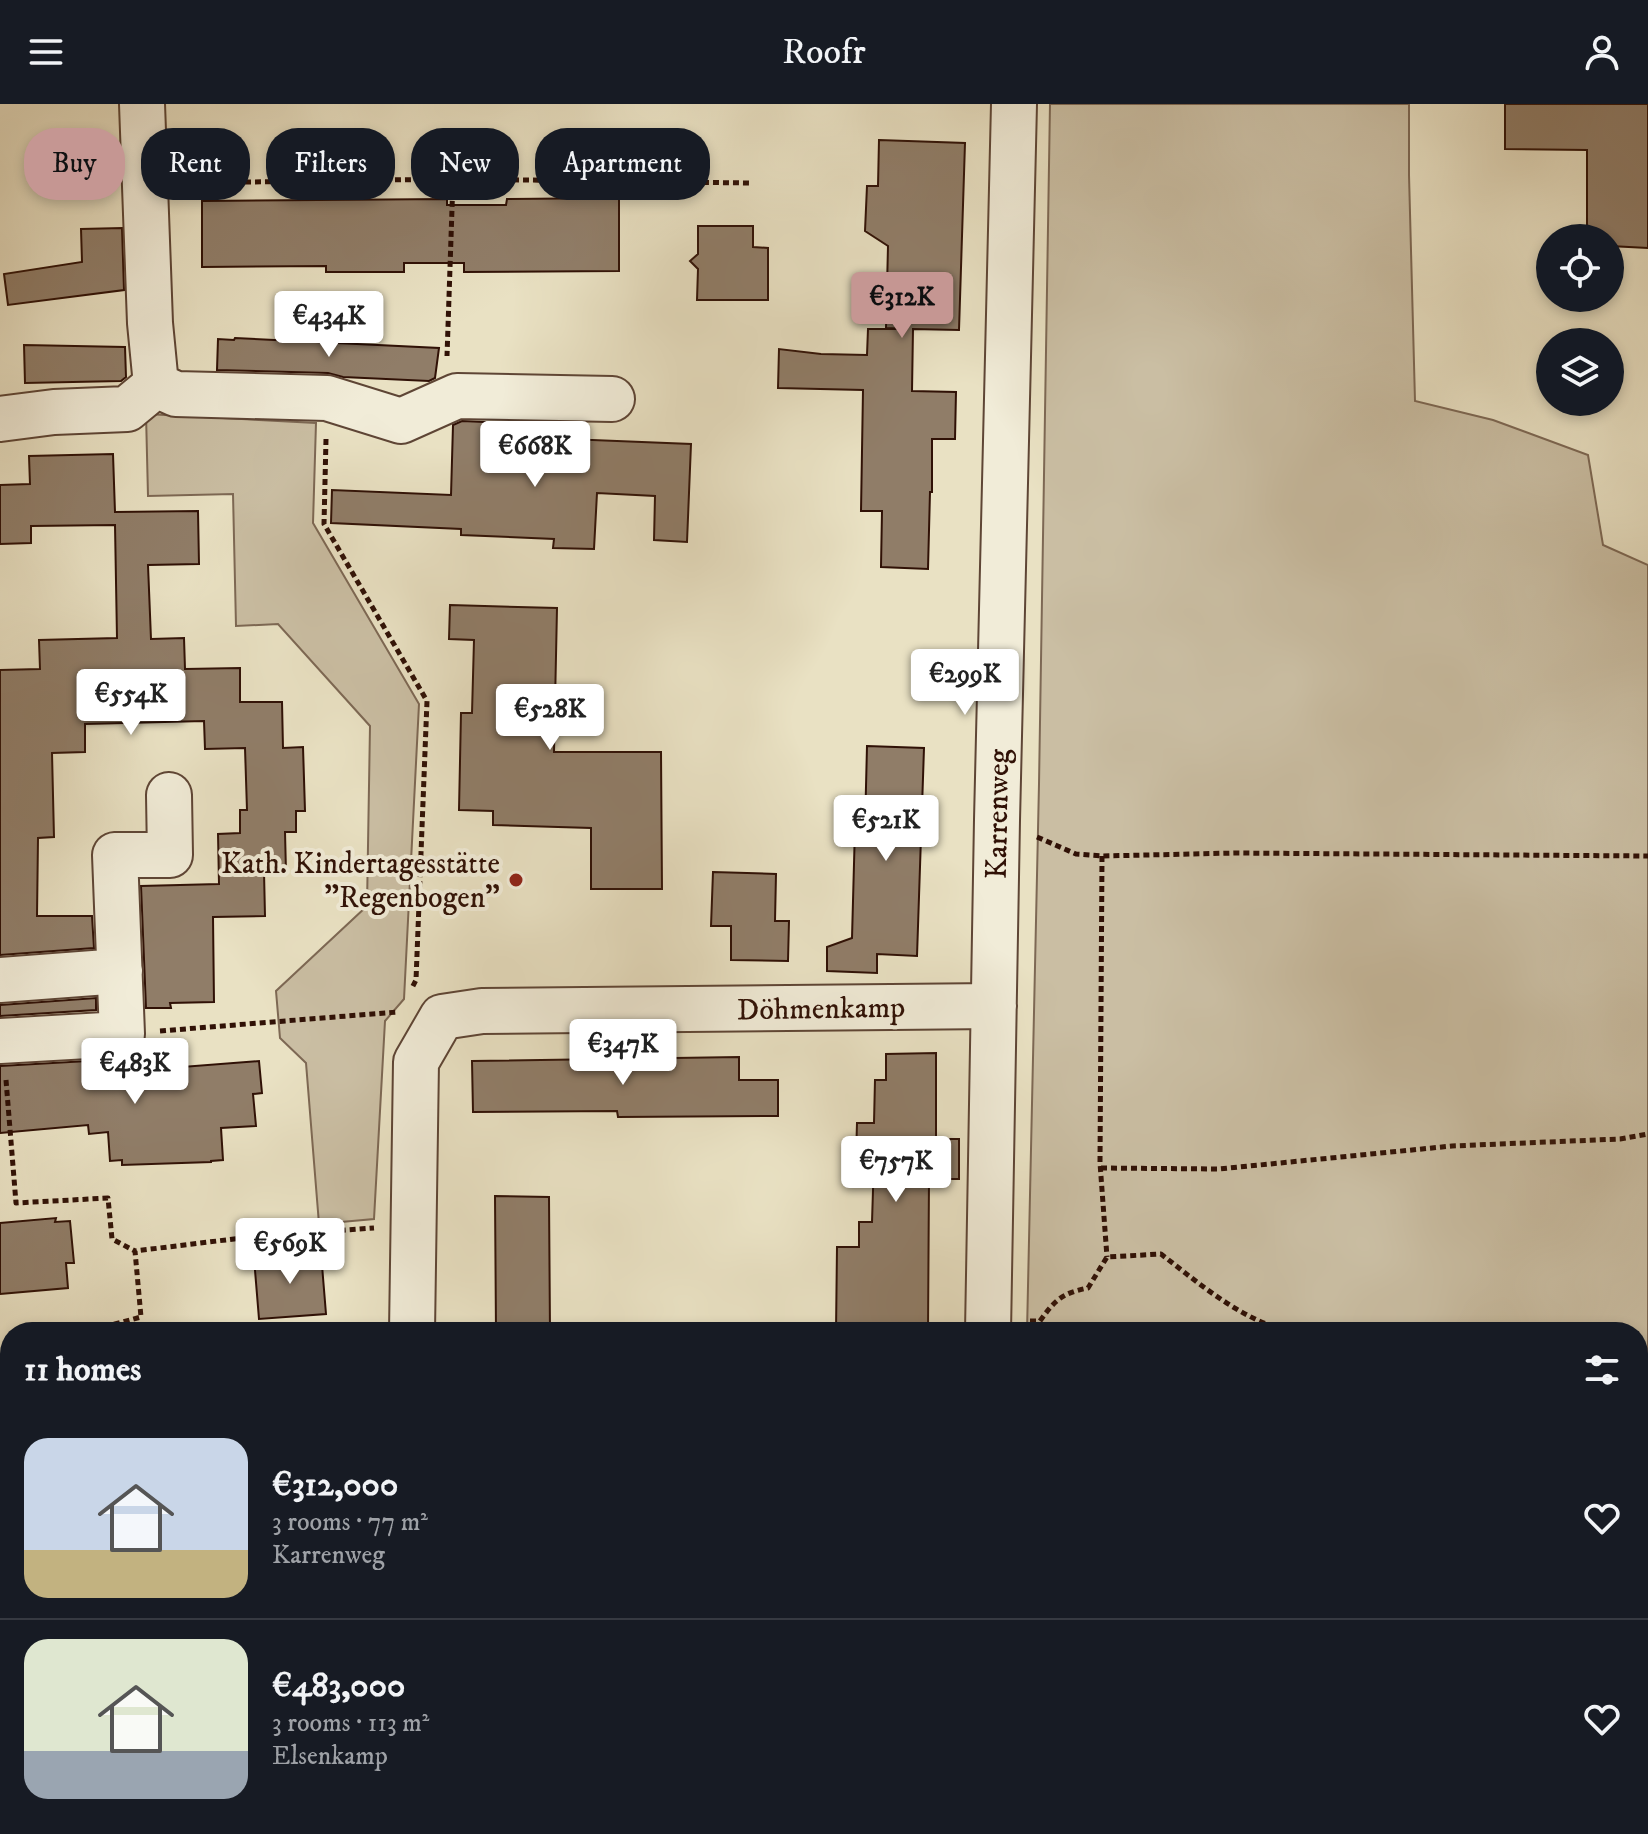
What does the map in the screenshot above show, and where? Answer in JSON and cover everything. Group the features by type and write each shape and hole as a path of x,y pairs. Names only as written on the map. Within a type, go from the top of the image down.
{"street":[{"path":"142,104 143,128"},
{"name":"Karrenweg","path":"988,1322 1014,104"},
{"path":"145,200 156,385"},
{"path":"156,385 176,394 327,398 401,421 457,396 612,399"},
{"path":"0,419 54,412 127,409 156,385"},
{"path":"2,1041 122,1034 115,855 170,855 169,795"},
{"path":"0,980 120,971"},
{"name":"Döhmenkamp","path":"412,1322 416,1062 442,1017 482,1011 994,1006"}],"path":[{"path":"250,182 411,180"},
{"path":"519,180 749,183"},
{"path":"447,366 452,200"},
{"path":"327,398 324,524 427,701 416,980 411,991"},
{"path":"997,820 1076,854 1102,856 1236,853 1648,856"},
{"path":"1030,1322 1040,1321 1050,1307 1069,1292 1088,1288 1107,1257 1101,1168 1102,856"},
{"path":"122,1034 401,1012 393,1025"},
{"path":"2,1041 16,1203 108,1198 112,1239 135,1251 250,1237 415,1226"},
{"path":"1101,1168 1219,1169 1452,1146 1620,1139 1648,1134"},
{"path":"122,1322 141,1317 135,1251"},
{"path":"1107,1257 1161,1254 1219,1299 1264,1322"}],"shaded area":[{"path":"1050,104 1409,104 1415,401 1493,420 1588,455 1603,545 1648,565 1648,1322 1027,1322"},
{"path":"146,414 316,423 313,523 419,704 404,999 385,1021 374,1219 319,1224 306,1063 280,1038 276,991 367,906 370,726 278,624 236,626 233,494 148,496"}],"building":[{"path":"1505,104 1648,104 1648,248 1624,247 1624,224 1587,224 1587,150 1505,149"},
{"path":"879,140 965,143 959,330 913,329 912,391 956,392 955,439 932,439 928,569 881,567 882,511 861,511 863,390 778,388 779,349 867,355 868,329 907,329 886,328 888,246 865,231 867,186 878,186"},
{"path":"411,199 447,200 447,205 506,205 507,200 619,200 619,271 464,272 464,263 404,263 404,272 326,272 326,266 202,267 202,201"},
{"path":"698,226 753,226 753,247 768,248 768,300 697,300 698,269 690,261 698,254"},
{"path":"122,228 124,290 8,305 4,274 82,262 81,229"},
{"path":"218,339 439,348 435,378 429,381 343,377 328,373 217,370"},
{"path":"24,345 125,347 126,377 121,381 25,383"},
{"path":"462,421 485,422 484,439 543,441 543,438 691,444 687,542 654,540 655,496 597,493 594,549 553,548 554,539 461,535 461,529 331,523 332,490 451,495 453,425"},
{"path":"113,454 115,512 198,511 199,564 148,565 151,639 184,638 185,669 240,668 240,702 282,702 283,748 303,747 305,811 296,811 296,832 285,832 286,872 264,872 265,916 213,917 214,1002 170,1003 171,1008 146,1008 141,886 219,884 218,834 240,833 240,810 247,810 245,748 205,749 204,721 85,724 85,752 52,753 54,837 38,838 37,916 92,916 94,948 0,955 0,670 40,669 39,640 117,638 115,525 31,526 31,543 0,544 0,485 30,484 29,456"},
{"path":"450,605 557,608 554,752 661,752 662,889 591,889 591,828 493,825 493,811 459,810 461,713 472,713 474,640 449,639"},
{"path":"867,746 924,748 917,956 877,954 877,973 827,971 827,947 852,938 855,827 865,827"},
{"path":"713,872 776,874 775,921 789,921 788,961 731,960 731,926 711,926"},
{"path":"96,998 96,1010 0,1016 0,1005"},
{"path":"936,1053 936,1139 959,1139 959,1179 929,1179 928,1322 836,1322 837,1247 859,1247 859,1222 872,1222 874,1158 856,1158 857,1123 874,1123 875,1080 886,1080 886,1054"},
{"path":"739,1057 739,1080 778,1080 778,1116 618,1117 617,1111 473,1112 472,1061"},
{"path":"105,1060 105,1073 259,1061 262,1093 253,1094 256,1126 221,1128 223,1160 122,1165 122,1160 110,1161 108,1132 89,1134 88,1125 0,1133 0,1066"},
{"path":"495,1196 549,1197 550,1322 496,1322"},
{"path":"56,1218 55,1222 70,1221 74,1263 66,1263 68,1288 0,1294 0,1223"},
{"path":"321,1253 326,1314 259,1319 254,1258"}],"place":[{"name":"Kath. Kindertagesstätte \"Regenbogen\"","path":"516,880"}]}
